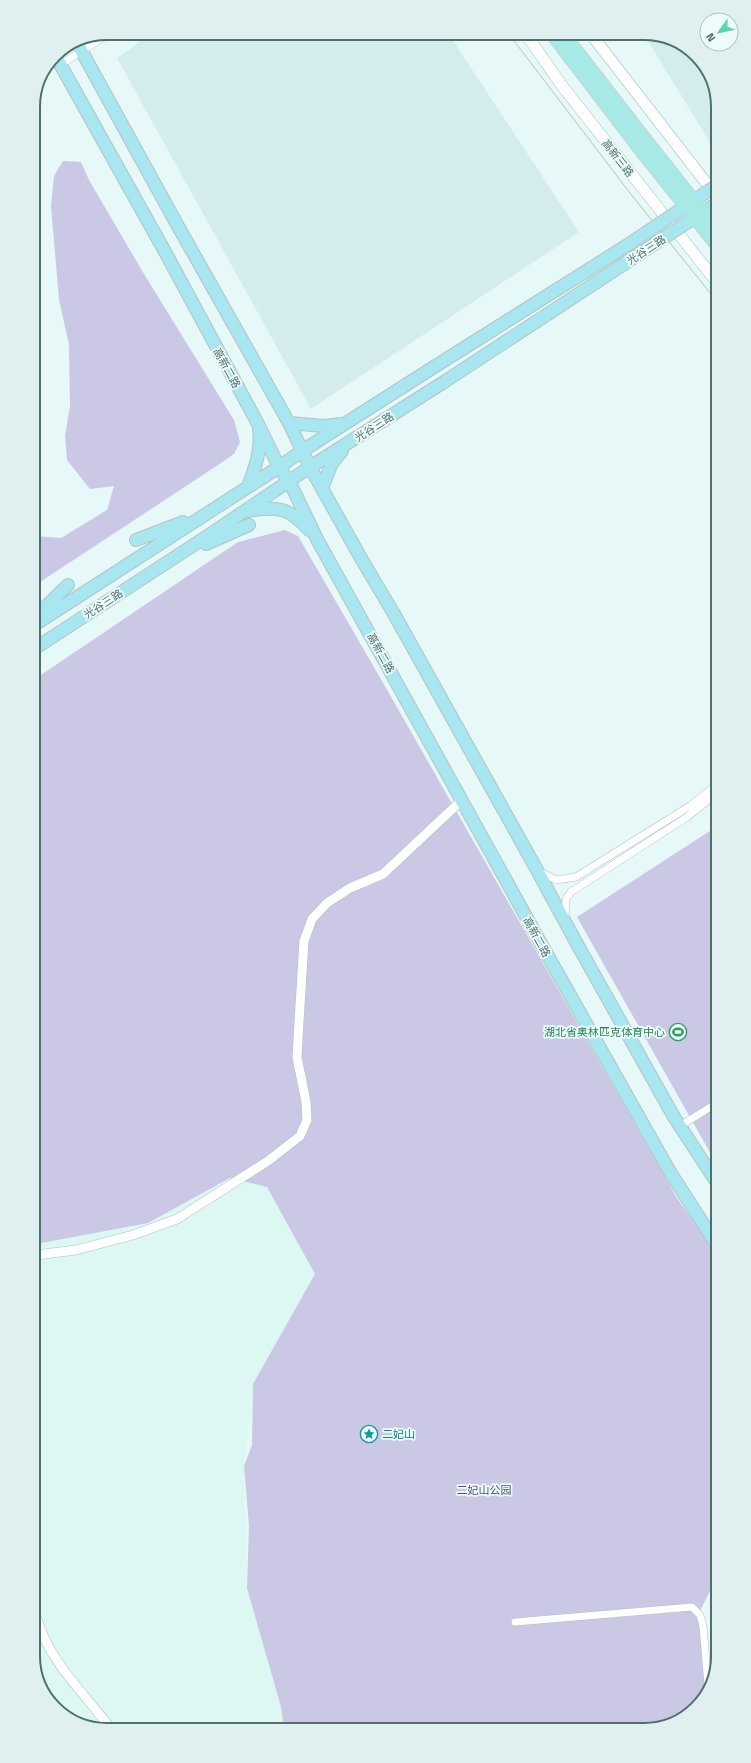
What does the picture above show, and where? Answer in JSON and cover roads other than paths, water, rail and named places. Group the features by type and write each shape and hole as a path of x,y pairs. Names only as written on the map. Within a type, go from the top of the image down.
{"highway":[{"name":"高新三路","path":"556,40 711,239"},
{"path":"569,40 711,222"}],"main road":[{"name":"高新三路","path":"530,40 568,94 711,275"},
{"path":"595,40 711,189"},
{"path":"79,46 202,270 289,423 310,467 538,870 566,924 680,1126 711,1174"},
{"name":"高新二路","path":"58,62 164,250 258,424 318,541 544,949 670,1172 711,1236"},
{"name":"光谷三路","path":"40,621 344,424 626,246 711,189"},
{"name":"光谷三路","path":"40,645 310,467 346,446 711,207"},
{"path":"289,423 324,426 344,424"},
{"path":"248,487 257,459 260,434 258,424"},
{"path":"322,488 332,463 346,446"},
{"path":"245,511 274,508 289,512 300,520 318,541"},
{"path":"136,540 205,514"},
{"path":"172,559 249,525"},
{"path":"40,612 68,585"}],"street":[{"path":"62,59 82,52 99,41"},
{"path":"538,870 556,880 576,877 690,806 711,788"},
{"path":"566,924 564,910 566,899 571,892 687,817 711,798"},
{"path":"40,1254 76,1250 133,1235 177,1219 268,1161 300,1136 307,1120 306,1102 297,1057 298,1022 304,941 312,919 327,903 350,888 383,874 462,800"},
{"path":"680,1126 711,1107"},
{"path":"515,1622 692,1607 700,1615 703,1626 707,1678"},
{"path":"40,1630 51,1652 69,1678 106,1723"}],"tram line":[{"path":"513,40 630,193 711,294"}],"place":[{"name":"湖北省奥林匹克体育中心","path":"678,1032"},
{"name":"二妃山","path":"369,1434"}],"park label":[{"name":"二妃山公园","path":"484,1490"}]}
